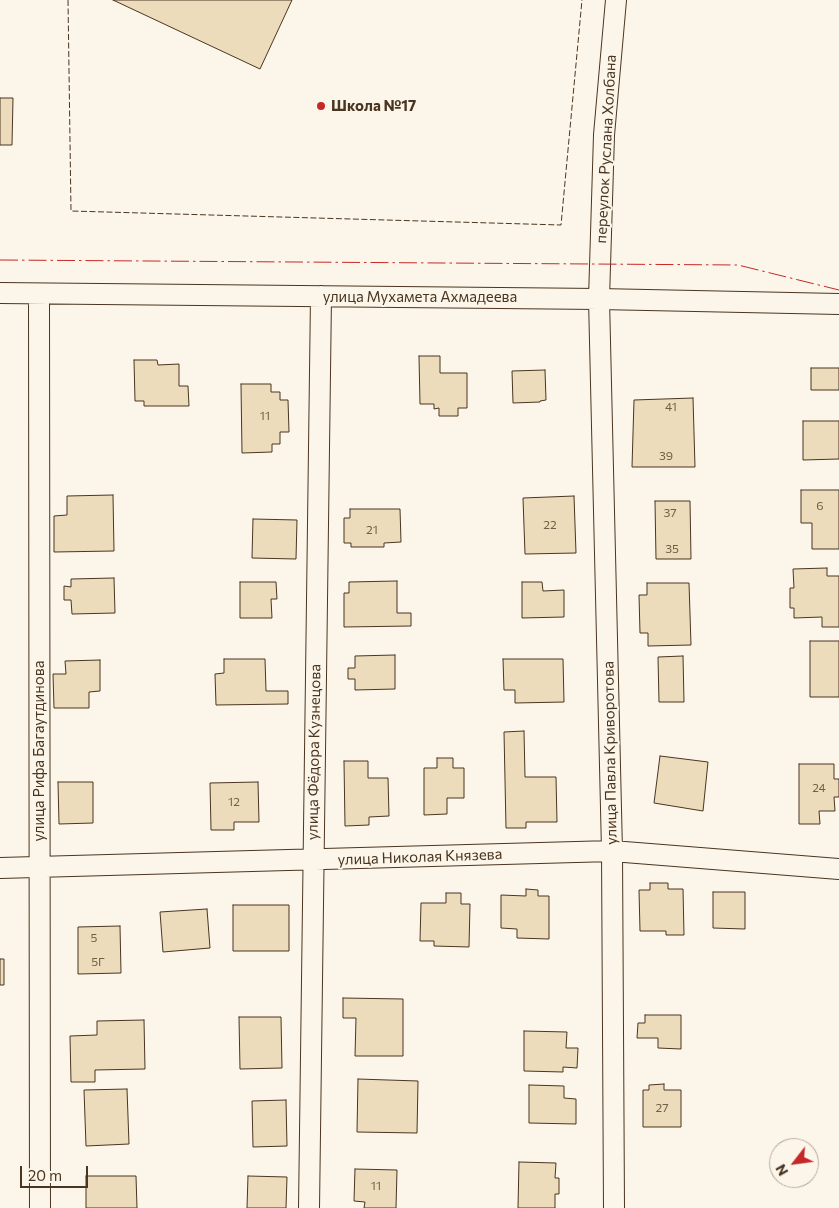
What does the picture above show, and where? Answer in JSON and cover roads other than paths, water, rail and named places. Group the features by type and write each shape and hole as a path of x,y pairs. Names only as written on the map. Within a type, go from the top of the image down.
{"street":[{"name":"переулок Руслана Холбана","path":"599,298 604,135 616,0"},
{"name":"улица Мухамета Ахмадеева","path":"0,293 599,298 839,304"},
{"name":"улица Рифа Багаутдинова","path":"39,294 40,1208"},
{"name":"улица Фёдора Кузнецова","path":"309,1208 312,860 321,296"},
{"name":"улица Павла Криворотова","path":"599,298 612,851 614,1208"},
{"name":"улица Николая Князева","path":"0,868 612,851 839,869"}],"place":[{"name":"Школа №17","path":"321,106"}]}
